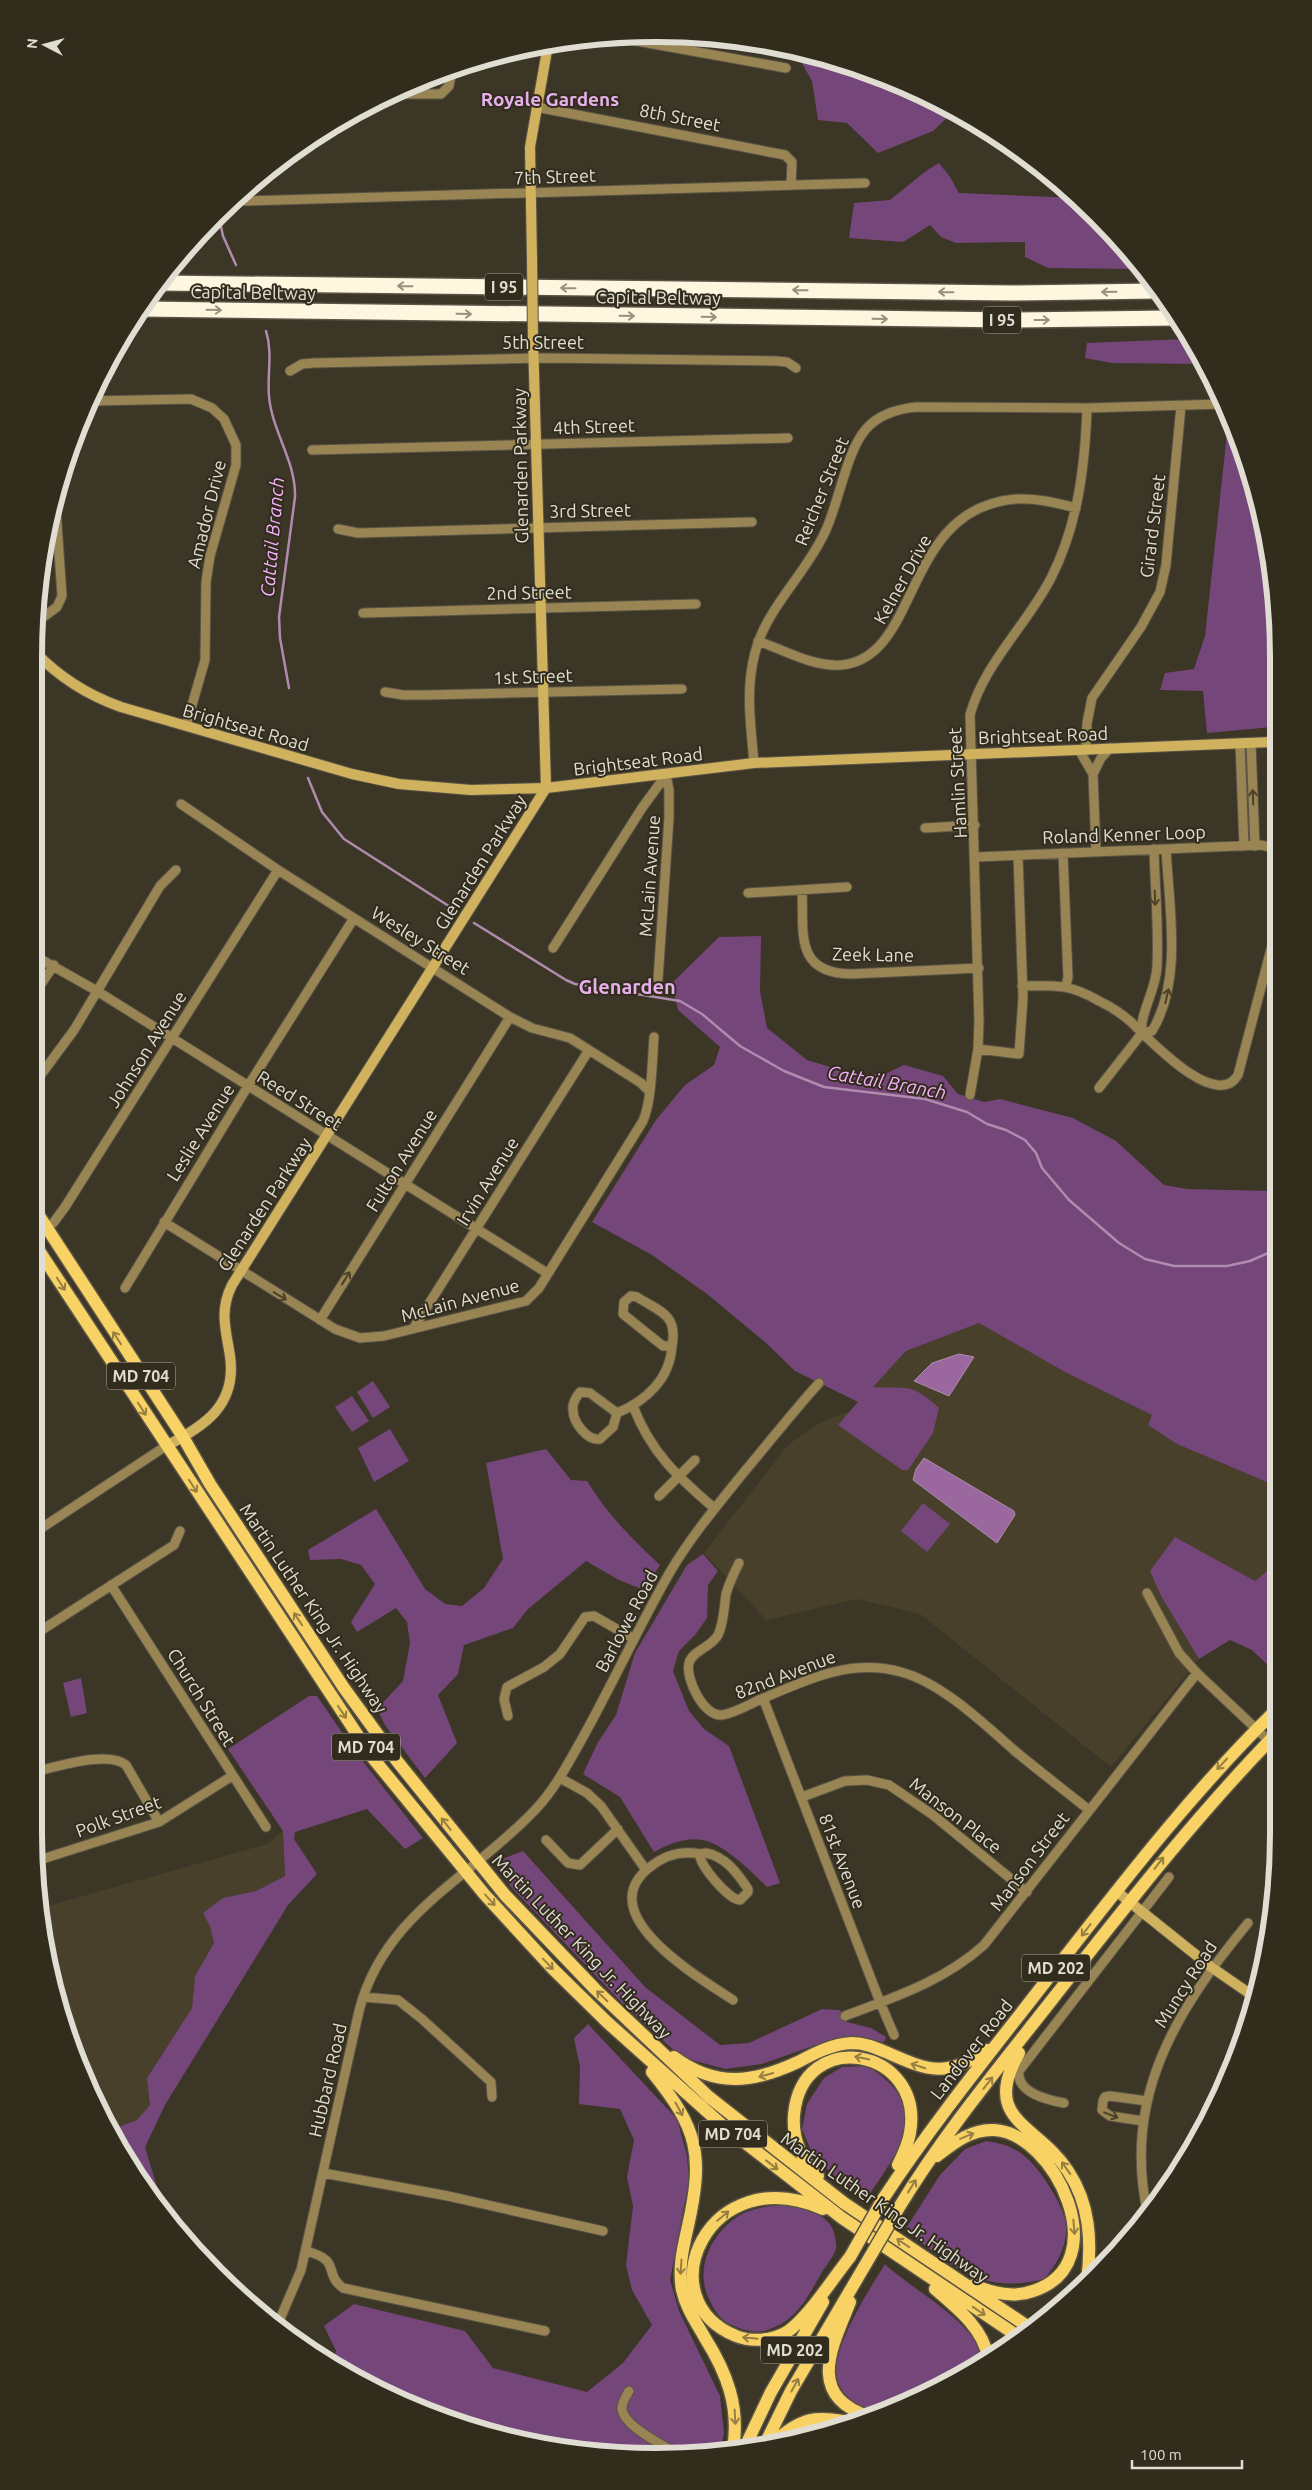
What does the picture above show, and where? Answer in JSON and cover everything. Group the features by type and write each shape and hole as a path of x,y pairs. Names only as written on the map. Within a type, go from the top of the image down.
{"highway":[{"name":"Capital Beltway","path":"169,283 1014,293 1149,291"},
{"name":"Capital Beltway","path":"150,309 1013,320 1168,318"}],"main road":[{"name":"Martin Luther King Jr. Highway","path":"42,1221 183,1437 210,1484 326,1660 397,1762 476,1862 553,1946 637,2030 709,2097 844,2202 943,2271 1024,2324"},
{"name":"Martin Luther King Jr. Highway","path":"42,1253 166,1446 372,1757 465,1872 534,1949 628,2043 720,2124 842,2218 1013,2333"},
{"path":"315,1671 326,1660"},
{"name":"Landover Road","path":"748,2440 780,2376 883,2199 929,2132 1116,1891 1192,1798 1270,1716"},
{"name":"Landover Road","path":"768,2437 795,2384 898,2208 927,2163 1129,1902 1204,1810 1270,1741"},
{"path":"1041,2014 1010,2069 1006,2094 1014,2116 1056,2156 1076,2186 1085,2209 1090,2234 1088,2270"},
{"path":"637,2030 696,2071 728,2079 751,2078 769,2074 825,2049 843,2044 867,2045 920,2067 938,2069 962,2064 996,2045"},
{"path":"628,2043 675,2101 692,2137 697,2176 681,2260 681,2283 687,2306 718,2360 730,2387 735,2415 733,2442"},
{"path":"844,2202 802,2156 796,2142 794,2119 799,2096 811,2076 828,2062 846,2057 866,2058 883,2066 898,2081 910,2106 911,2127 909,2140 883,2199"},
{"path":"927,2163 964,2136 987,2130 1009,2133 1030,2147 1052,2172 1064,2192 1074,2222 1074,2245 1066,2266 1056,2278 1037,2290 1020,2294 994,2292 943,2271"},
{"path":"842,2218 807,2202 791,2198 760,2198 738,2206 718,2220 702,2239 694,2259 694,2288 706,2313 722,2328 746,2338 772,2338 788,2330 801,2320 850,2256"},
{"path":"895,2254 971,2323 984,2343 986,2351"},
{"path":"860,2413 840,2401 832,2390 828,2371 833,2348 864,2268"},
{"path":"783,2434 792,2427 809,2419 828,2418 837,2420"}],"street":[{"path":"645,43 786,68"},
{"name":"Glenarden Parkway","path":"42,1528 212,1417 225,1397 231,1366 223,1325 223,1308 228,1294 431,968 546,788 529,193 530,147 547,52"},
{"path":"410,94 441,94 448,86 450,78"},
{"name":"8th Street","path":"536,108 785,155 792,162 791,184"},
{"name":"7th Street","path":"246,201 865,183"},
{"name":"5th Street","path":"290,371 302,364 314,363 534,358 776,361 787,362 796,368"},
{"name":"Amador Drive","path":"99,401 191,399 205,404 218,413 233,436 236,466 207,570 204,660 186,726"},
{"name":"Reicher Street","path":"754,763 750,681 758,641 770,617 817,549 833,513 856,446 864,432 876,420 889,413 916,407 1087,408 1215,404"},
{"name":"Girard Street","path":"1083,749 1092,698 1141,627 1160,592 1166,565 1182,406"},
{"name":"Hamlin Street","path":"970,1095 978,1049 979,968 970,723 978,692 1051,578 1062,553 1076,508 1082,472 1087,408"},
{"name":"4th Street","path":"312,450 788,438"},
{"name":"Kelner Drive","path":"758,641 824,664 842,665 860,661 877,651 888,637 934,549 947,532 962,519 985,507 1015,499 1041,500 1076,508"},
{"name":"3rd Street","path":"338,529 358,533 752,522"},
{"path":"44,616 57,607 62,596 57,523"},
{"name":"2nd Street","path":"363,613 696,604"},
{"name":"Brightseat Road","path":"42,659 59,675 94,697 186,726 344,772 399,784 471,790 546,788 754,763 1270,742"},
{"name":"1st Street","path":"385,692 403,695 682,688"},
{"path":"1245,743 1255,846"},
{"path":"1244,846 1245,743"},
{"path":"1093,774 1101,758 1110,748"},
{"path":"1083,749 1093,774 1096,851"},
{"path":"553,948 636,817 666,775"},
{"name":"McLain Avenue","path":"658,979 670,805 666,775"},
{"name":"Wesley Street","path":"181,804 278,870 510,1017 532,1028 565,1036 641,1083 648,1090"},
{"path":"925,828 975,825"},
{"name":"Roland Kenner Loop","path":"976,857 1166,848 1244,846 1270,848"},
{"path":"1099,1088 1142,1033 1152,1031 1166,1002 1171,948 1166,848"},
{"path":"1142,1033 1140,1023 1152,996 1157,968 1154,849"},
{"path":"1064,853 1068,976 1066,986"},
{"path":"978,1049 1019,1054 1022,986 1018,855"},
{"path":"42,1074 64,1046 158,890 167,877 176,870"},
{"name":"Johnson Avenue","path":"42,1232 54,1222 65,1208 278,870"},
{"path":"748,893 847,886"},
{"name":"Zeek Lane","path":"802,890 805,944 811,959 823,970 851,974 979,968"},
{"name":"Leslie Avenue","path":"125,1288 248,1086 354,918"},
{"path":"1022,986 1066,986 1100,1001 1130,1022 1185,1071 1217,1083 1234,1082 1238,1075 1270,953"},
{"name":"Reed Street","path":"42,959 97,991 547,1273"},
{"path":"42,983 54,965"},
{"name":"Fulton Avenue","path":"320,1320 510,1017"},
{"name":"McLain Avenue","path":"164,1222 240,1272 320,1320 341,1332 360,1338 384,1336 526,1302 535,1294 636,1135 648,1108 648,1090 654,1037"},
{"name":"Irvin Avenue","path":"414,1329 589,1050"},
{"path":"617,1413 633,1406 653,1389 666,1372 672,1346 674,1326 670,1319 637,1297 628,1298 622,1306 623,1314 663,1346 672,1346"},
{"name":"Barlowe Road","path":"465,1872 533,1812 560,1778 679,1557 714,1508 819,1383"},
{"path":"580,1392 586,1392 617,1413 613,1427 600,1439 596,1440 587,1436 574,1417 572,1408 580,1392"},
{"path":"633,1406 648,1440 677,1476 714,1508"},
{"path":"659,1496 695,1460"},
{"path":"42,1630 174,1545 180,1531"},
{"name":"82nd Avenue","path":"739,1563 727,1592 718,1634 710,1645 691,1659 689,1674 702,1705 712,1714 731,1713 814,1677 842,1669 882,1668 910,1675 935,1688 987,1725 1089,1810"},
{"name":"Church Street","path":"111,1585 266,1827"},
{"path":"1147,1593 1174,1645 1197,1673 1256,1730 1270,1737"},
{"path":"508,1716 504,1704 508,1687 544,1667 560,1654 585,1617 594,1616 634,1639"},
{"name":"Manson Street","path":"845,2016 937,1979 961,1964 996,1932 1197,1673"},
{"name":"81st Avenue","path":"763,1698 894,2034"},
{"path":"42,1770 95,1760 118,1760 126,1765 159,1822"},
{"name":"Polk Street","path":"43,1859 159,1822 232,1776"},
{"path":"560,1778 592,1796 607,1812 646,1870"},
{"name":"Manson Place","path":"802,1797 845,1780 867,1780 889,1785 933,1815 1026,1892"},
{"path":"546,1840 568,1863 580,1865 618,1829"},
{"path":"700,1854 701,1864 732,1897 740,1900 748,1889 730,1867 710,1853 684,1852 672,1854 646,1870 636,1884 632,1897 634,1912 642,1927 668,1954 733,2000"},
{"name":"Hubbard Road","path":"280,2319 295,2288 306,2251 363,1997 374,1969 393,1938 416,1914 465,1872"},
{"path":"1064,2103 1042,2098 1023,2085 1019,2079 1019,2071 1168,1877"},
{"path":"1116,1891 1212,1967 1249,1993"},
{"name":"Muncy Road","path":"1146,2202 1142,2171 1144,2121 1147,2101 1166,2044 1182,2012 1212,1967 1248,1923"},
{"path":"363,1997 398,2000 422,2019 491,2082 492,2097"},
{"path":"1144,2121 1107,2115 1102,2110 1102,2103 1106,2097 1110,2096 1147,2101"},
{"path":"323,2173 448,2196 603,2232"},
{"path":"306,2251 324,2256 331,2266 335,2279 343,2288 545,2331"},
{"path":"629,2391 622,2405 628,2421 667,2447"}],"shaded area":[{"path":"800,59 853,75 891,89 948,117 933,131 878,153 847,123 818,120 812,81"},
{"path":"939,163 959,193 1064,197 1090,222 1132,269 1048,268 1025,257 1025,242 956,243 941,237 930,225 903,242 849,238 854,203 890,200"},
{"path":"1181,339 1195,364 1112,363 1085,358 1087,343"},
{"path":"1227,432 1249,497 1258,536 1264,576 1270,656 1270,727 1207,733 1203,691 1160,690 1165,673 1194,669 1205,636"},
{"path":"761,936 760,991 767,1028 807,1060 857,1075 885,1074 904,1065 943,1076 958,1094 984,1102 1000,1099 1073,1118 1116,1141 1164,1185 1187,1189 1270,1191 1270,1483 1177,1444 1148,1425 1152,1415 1065,1372 979,1323 906,1351 873,1387 915,1390 939,1408 933,1433 908,1470 902,1470 838,1425 858,1402 795,1371 765,1342 707,1294 652,1255 592,1222 656,1120 685,1085 714,1065 720,1047 678,1010 672,983 719,937"},
{"path":"979,1323 1065,1372 1152,1415 1177,1444 1270,1483 1270,1568 1255,1581 1175,1537 1161,1596 1199,1659 1111,1767 920,1614 857,1599 766,1620 704,1553 789,1444 821,1422 850,1411 906,1351"},
{"path":"959,1354 974,1357 949,1396 914,1381 932,1363"},
{"path":"373,1381 390,1407 373,1418 357,1392"},
{"path":"352,1396 369,1421 352,1432 335,1407"},
{"path":"390,1429 409,1461 374,1482 358,1448"},
{"path":"546,1449 571,1480 587,1481 620,1526 660,1565 644,1590 619,1580 586,1561 527,1610 513,1628 464,1645 458,1674 438,1695 457,1743 425,1778 385,1725 377,1709 403,1681 410,1643 407,1622 396,1608 357,1632 351,1622 375,1584 361,1565 341,1559 310,1560 308,1550 376,1509 425,1589 445,1604 462,1606 484,1588 503,1559 486,1463"},
{"path":"924,1458 1014,1511 1015,1515 997,1543 913,1480 916,1469"},
{"path":"923,1503 950,1524 927,1552 901,1531"},
{"path":"1175,1537 1255,1581 1270,1568 1270,1667 1252,1650 1230,1640 1199,1659 1161,1596 1150,1571"},
{"path":"703,1554 718,1571 708,1585 707,1618 695,1635 679,1651 673,1671 689,1711 704,1729 729,1746 780,1883 767,1887 737,1859 710,1842 696,1839 683,1841 670,1844 654,1852 620,1797 583,1774 598,1742 616,1715 635,1653 687,1565"},
{"path":"81,1678 87,1713 71,1717 63,1683"},
{"path":"309,1696 317,1696 354,1750 423,1838 405,1849 367,1809 295,1832 294,1839 317,1874 288,1905 165,2105 145,2147 159,2193 118,2127 137,2120 150,2105 147,2078 192,2008 195,1976 214,1943 210,1926 203,1913 223,1898 256,1891 285,1876 283,1831 228,1749"},
{"path":"283,1831 285,1876 256,1891 223,1898 210,1926 214,1943 195,1976 192,2008 147,2078 150,2105 137,2120 118,2127 89,2069 75,2031 63,1993 54,1954 47,1906 267,1844"},
{"path":"523,1851 645,1987 720,2045 749,2043 822,2009 840,2010 847,2022 871,2028 886,2037 884,2042 852,2036 827,2041 762,2064 725,2069 681,2057 617,1998 511,1887 498,1869 505,1858"},
{"path":"588,2024 677,2119 687,2156 689,2180 670,2280 679,2311 720,2396 724,2433 722,2443 656,2448 576,2442 536,2436 497,2427 421,2401 385,2384 335,2356 336,2351 324,2326 354,2304 465,2331 493,2368 587,2392 623,2363 652,2325 632,2290 626,2265 633,2206 627,2177 634,2140 620,2109 579,2104 580,2067 574,2038"},
{"path":"866,2066 883,2077 897,2092 905,2110 906,2120 903,2138 899,2147 868,2197 835,2176 813,2156 802,2129 807,2104 824,2078 842,2067"},
{"path":"986,2141 1009,2147 1028,2159 1043,2176 1061,2208 1066,2226 1065,2241 1057,2261 1044,2279 1022,2283 1002,2283 985,2280 953,2266 905,2230 940,2175 965,2149"},
{"path":"781,2205 803,2209 825,2219 833,2230 836,2249 807,2298 788,2320 765,2331 745,2330 726,2322 720,2317 713,2306 705,2287 705,2262 716,2238 733,2220 753,2210"},
{"path":"885,2264 958,2321 970,2334 979,2348 980,2354 927,2384 891,2401 868,2409 855,2403 847,2396 838,2383 836,2367 845,2336"}],"waterway":[{"name":"Cattail Branch","path":"220,224 223,236 236,265"},
{"name":"Cattail Branch","path":"266,331 269,347 269,396 271,409 292,471 295,497 279,617 280,638 289,688"},
{"name":"Cattail Branch","path":"308,778 322,812 344,839 455,910"},
{"name":"Cattail Branch","path":"474,923 575,984 680,1001 702,1014 740,1046 784,1071 824,1087 925,1099 967,1112 987,1124 1006,1130 1025,1140 1036,1153 1042,1168 1069,1200 1119,1243 1145,1259 1174,1266 1227,1266 1250,1261 1270,1252"}],"district":[{"name":"Royale Gardens","path":"550,99"},
{"name":"Glenarden","path":"627,986"}]}
